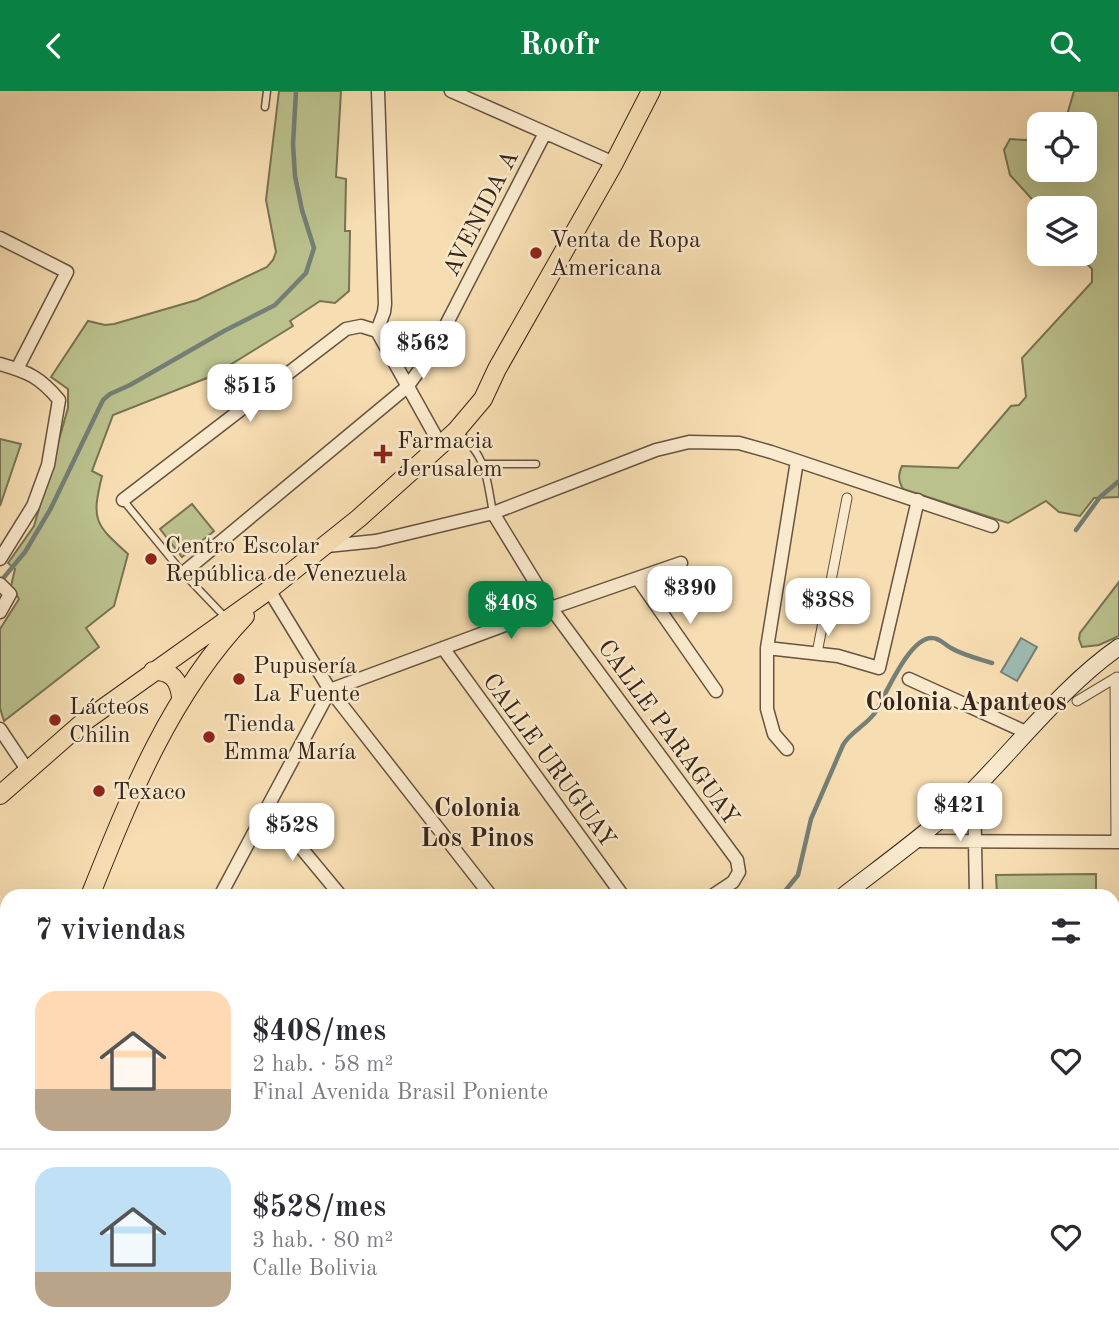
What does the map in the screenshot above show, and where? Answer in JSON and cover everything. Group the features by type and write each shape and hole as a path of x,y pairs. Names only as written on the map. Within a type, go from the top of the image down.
{"main road":[{"path":"0,795 81,724 327,546 456,431 483,399 651,91"},
{"path":"93,889 132,793 181,697 217,648 269,590"},
{"path":"852,889 914,841 974,789 1086,674 1119,647"},
{"path":"153,671 163,671 171,675 178,683 181,697"}],"street":[{"path":"378,91 385,304 377,331 441,446"},
{"path":"452,91 614,163"},
{"name":"AVENIDA A","path":"183,573 407,387 432,354 545,133"},
{"path":"0,238 66,272 17,369"},
{"path":"123,500 346,329 357,325 377,331"},
{"path":"0,364 44,382 59,400 48,465 33,506 0,559"},
{"path":"327,546 376,541 493,513 656,450 703,441 739,443 771,452 992,526"},
{"path":"787,749 774,734 767,709 767,648 797,461"},
{"path":"817,653 847,498"},
{"path":"767,648 817,653 879,668 918,500"},
{"name":"CALLE PARAGUAY","path":"493,513 551,608 737,860 739,872 733,881 722,889"},
{"path":"224,889 330,690 681,563"},
{"path":"638,579 716,691"},
{"path":"0,584 10,594 0,612"},
{"path":"269,590 330,690 486,889"},
{"name":"CALLE URUGUAY","path":"443,649 618,889"},
{"path":"1077,701 1117,677"},
{"path":"914,841 1118,842 1117,677"},
{"path":"909,679 1028,733"},
{"path":"0,730 28,771"},
{"path":"974,789 976,889"},
{"path":"268,808 335,889"}],"lane":[{"path":"265,107 267,91"},
{"path":"456,431 469,442 485,464 493,513"},
{"path":"485,464 536,464"},
{"path":"123,500 183,573 228,619"}],"green space":[{"path":"279,91 341,91 336,177 346,179 345,231 350,231 349,291 335,303 320,301 290,321 293,326 212,376 113,415 92,471 102,476 97,503 98,521 128,554 114,606 86,628 99,647 4,721 0,708 0,629 19,599 11,586 15,569 8,563 34,526 68,408 68,389 51,377 88,321 114,324 197,300 267,267 273,260 276,252 266,200"},
{"path":"1074,91 1119,91 1119,497 1094,498 1080,516 1059,512 1046,501 1008,523 903,489 899,475 902,466 958,468 1011,406 1019,405 1026,397 1022,358 1092,282 1092,269 1089,266 1097,266 1097,196 1029,196 1010,175 1004,150 1010,139 1027,140 1027,182 1097,182 1097,112 1068,112"},
{"path":"0,439 21,444 0,506"},
{"path":"192,504 214,531 182,557 160,529"},
{"path":"1119,582 1119,636 1099,645 1082,647 1080,633"},
{"path":"1096,874 1096,889 997,889 996,875"}],"water":[{"path":"1021,638 1037,647 1017,681 1001,672"}],"waterway":[{"path":"0,582 25,552 51,508 103,400 275,305 306,273 314,248 295,176 293,144 296,91"},
{"path":"1076,530 1100,497 1119,481"},
{"path":"787,889 798,875 811,819 843,745 874,714 898,669 915,647 923,640 935,638 961,653 992,663"}],"place":[{"name":"Venta de Ropa Americana","path":"536,253"},
{"name":"Farmacia Jerusalem","path":"383,454"},
{"name":"Centro Escolar República de Venezuela","path":"151,559"},
{"name":"Pupusería La Fuente","path":"239,679"},
{"name":"Lácteos Chilin","path":"55,720"},
{"name":"Tienda Emma María","path":"209,737"},
{"name":"Texaco","path":"99,791"}],"district":[{"name":"Colonia Apanteos","path":"966,701"},
{"name":"Colonia Los Pinos","path":"477,822"}]}
